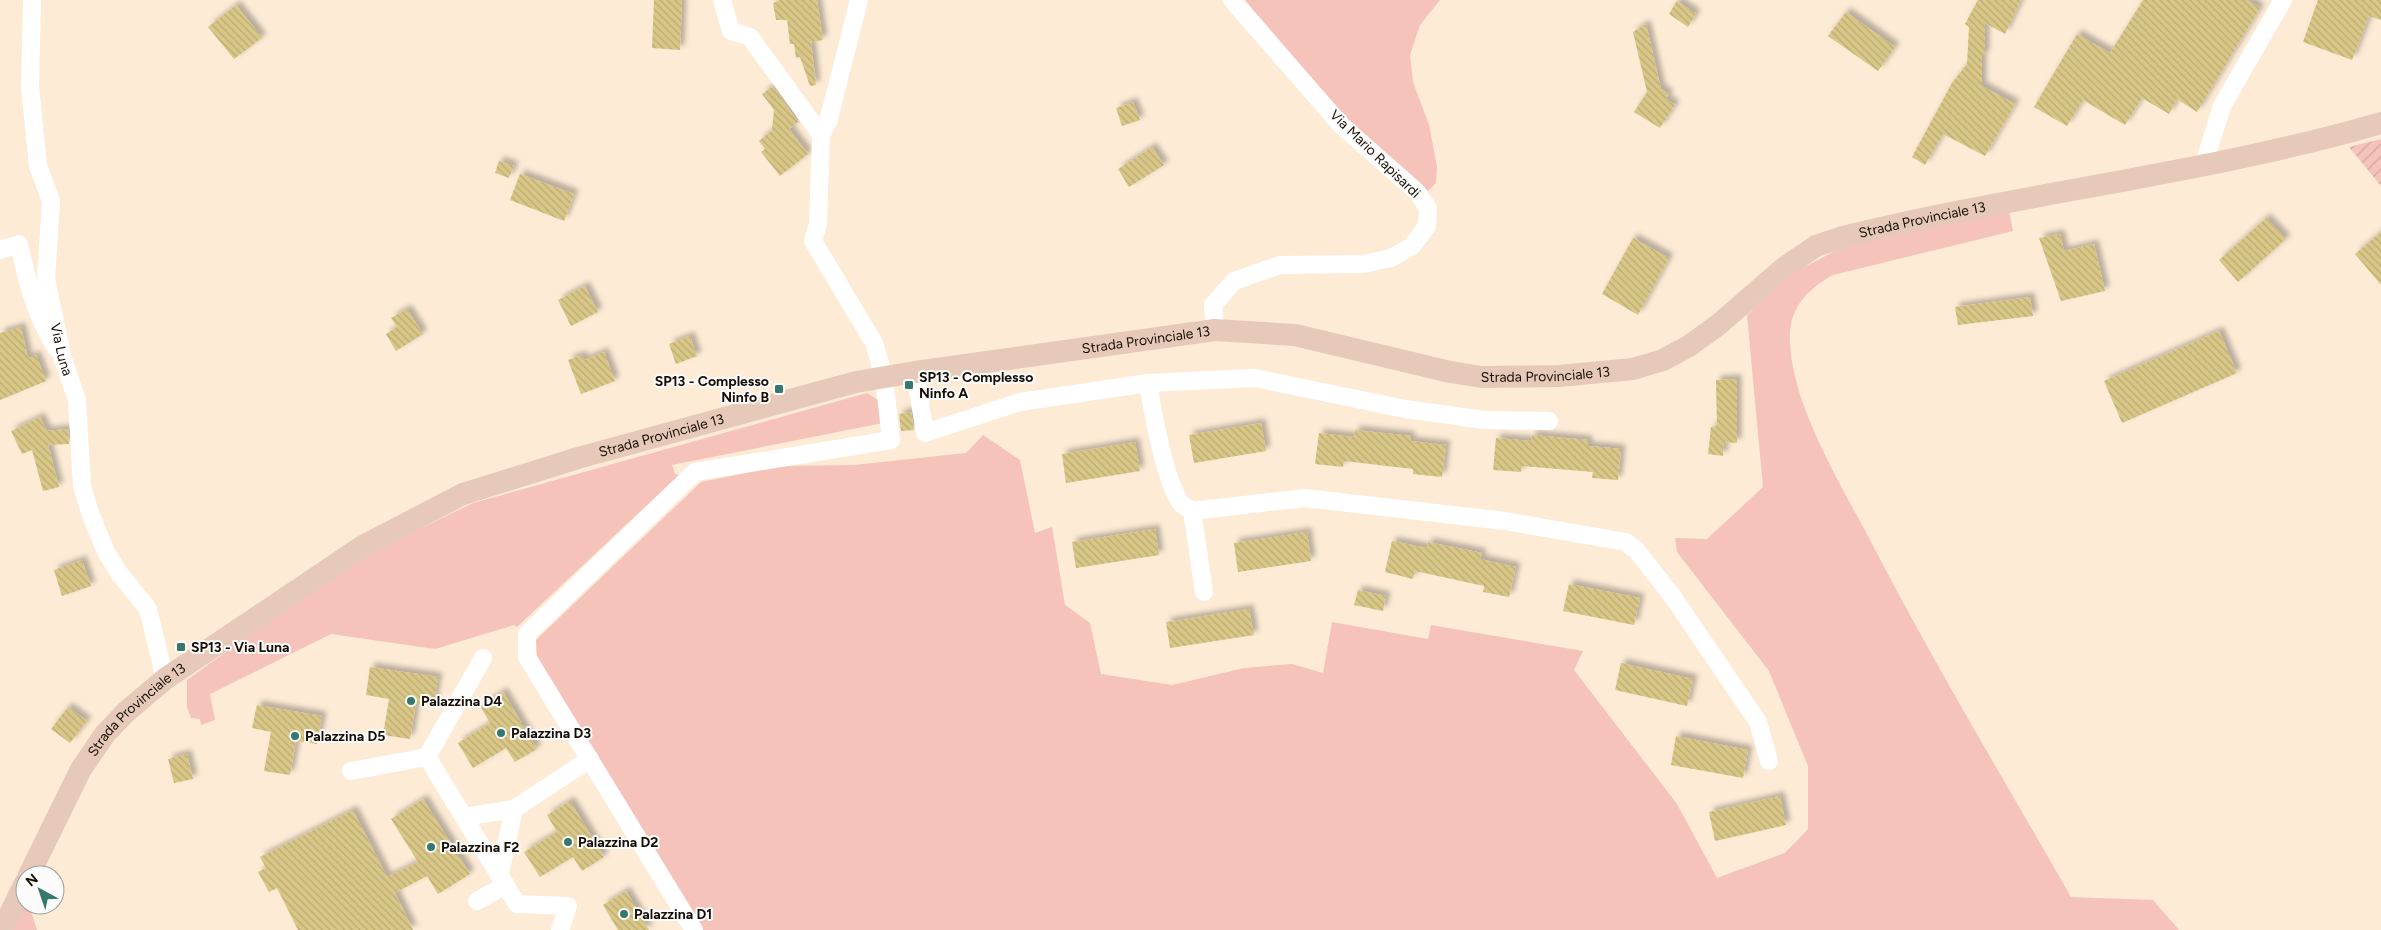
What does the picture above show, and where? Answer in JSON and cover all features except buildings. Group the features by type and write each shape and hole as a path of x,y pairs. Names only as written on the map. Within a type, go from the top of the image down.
{"main road":[{"name":"Strada Provinciale 13","path":"34,865 86,762 105,734 126,712 165,680 363,546 463,494 578,458 856,382 1215,330 1294,335 1450,372 1482,377 1559,376 1633,369 1663,360 1689,346 1718,325 1785,267 1816,246 1872,230 2204,164 2349,132 2381,123"},
{"path":"2,930 15,903"}],"street":[{"name":"Via Luna","path":"32,0 30,15 31,97 38,166 51,201 46,278 63,359 77,400 80,471 90,513 106,552 148,609 165,680"},
{"path":"722,0 731,31 750,37 821,135"},
{"path":"694,930 527,657 527,634 695,472 891,440 884,377 874,343 813,241 818,224 821,135 828,122 859,0"},
{"name":"Via Mario Rapisardi","path":"1215,330 1214,305 1234,281 1280,265 1364,264 1391,258 1412,246 1427,226 1428,208 1417,192 1341,125 1232,0"},
{"path":"2204,164 2222,106 2283,0"},
{"path":"0,250 19,244 33,303 43,326 63,359"},
{"path":"915,372 924,433 1020,402 1148,383 1255,378 1405,409 1485,420 1549,421"},
{"path":"1148,383 1154,418 1173,489 1181,504 1192,511 1305,498 1505,521 1626,542 1637,551 1673,596 1758,722 1769,761"},
{"path":"1192,511 1204,592"},
{"path":"427,757 483,658"},
{"path":"351,771 427,757"},
{"path":"427,757 518,904 568,906 560,930"},
{"path":"464,817 514,809 590,759"},
{"path":"477,901 503,879 514,809"}],"shaded area":[{"path":"1245,0 1440,0 1420,25 1410,55 1413,82 1429,125 1437,167 1436,183 1428,191 1343,115"},
{"path":"2381,139 2381,186 2349,147"},
{"path":"2009,211 2013,231 1833,275 1817,285 1799,305 1794,313 1792,322 1790,332 1791,357 1797,384 1817,438 1893,584 2071,897 2153,900 2179,930 703,930 537,658 536,640 701,482 781,466 854,465 966,453 983,435 1020,460 1035,533 1052,527 1065,605 1090,623 1101,674 1172,685 1244,668 1292,664 1323,673 1332,622 1428,639 1431,625 1583,651 1574,670 1677,804 1717,878 1785,853 1808,829 1808,766 1769,671 1677,552 1675,538 1707,539 1763,487 1747,315 1793,273 1835,251 1861,243"},
{"path":"867,393 881,402 883,423 672,465 675,474 679,475 517,627 514,625 435,649 331,634 210,694 215,720 201,725 200,719 191,718 187,707 187,680 324,583 396,540 473,503"},
{"path":"20,915 32,915 37,930 13,930"}],"place":[{"name":"SP13 - Complesso Ninfo A","path":"909,385"},
{"name":"SP13 - Complesso Ninfo B","path":"779,389"},
{"name":"SP13 - Via Luna","path":"181,647"},
{"name":"Palazzina D4","path":"411,701"},
{"name":"Palazzina D3","path":"501,733"},
{"name":"Palazzina D5","path":"295,736"},
{"name":"Palazzina D2","path":"568,842"},
{"name":"Palazzina F2","path":"431,847"},
{"name":"Palazzina D1","path":"624,914"}]}
